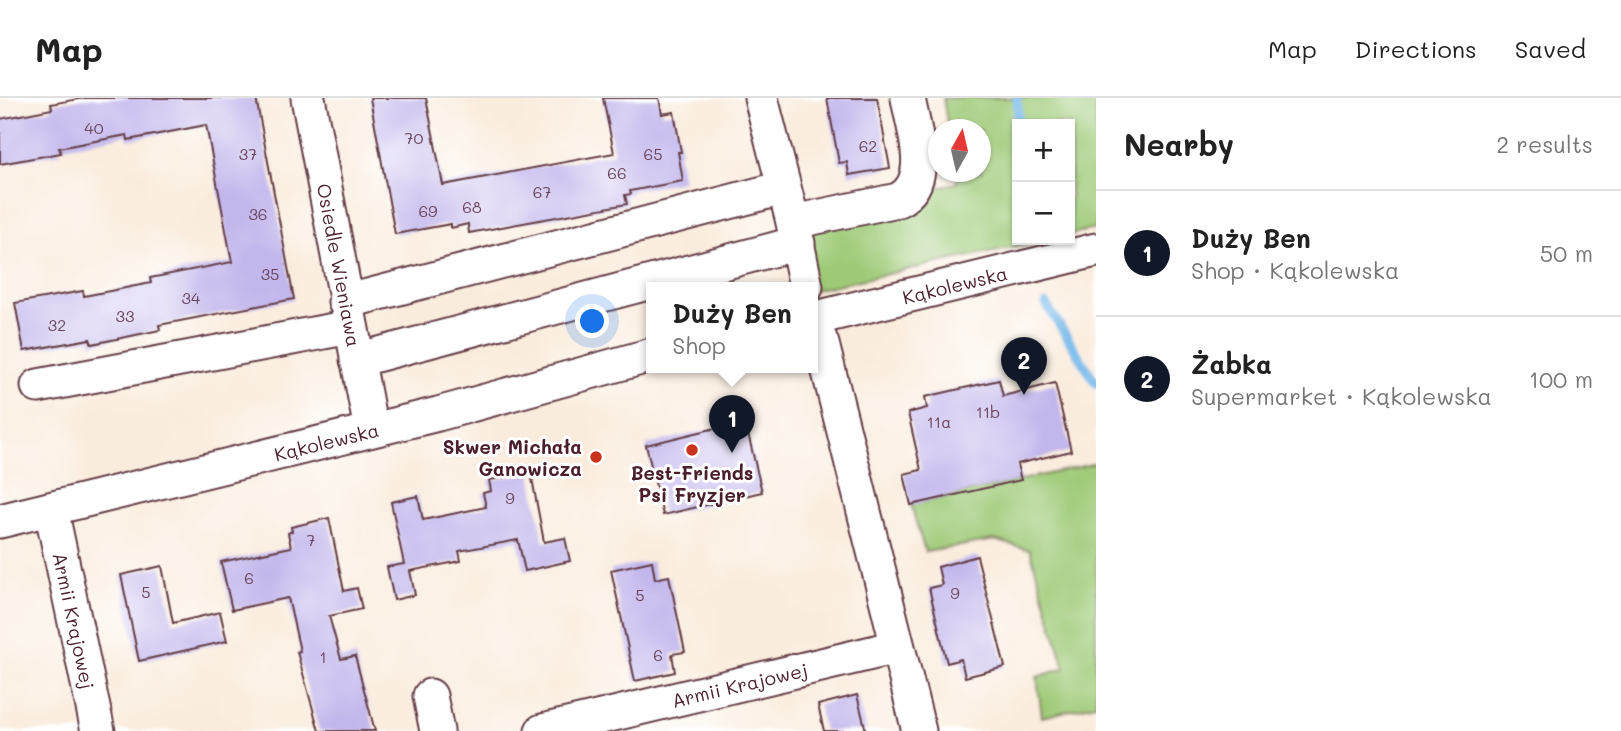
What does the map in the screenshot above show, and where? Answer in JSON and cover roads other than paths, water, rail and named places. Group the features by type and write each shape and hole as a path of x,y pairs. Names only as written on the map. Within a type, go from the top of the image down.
{"street":[{"name":"Osiedle Wieniawa","path":"308,98 371,430"},
{"path":"761,98 805,282"},
{"path":"357,360 795,233 898,200 914,188 919,167 908,98"},
{"path":"38,386 348,314 783,188"},
{"name":"Kąkolewska","path":"818,318 1096,250"},
{"path":"818,335 919,731"},
{"name":"Kąkolewska","path":"0,521 485,402 646,356"},
{"name":"Armii Krajowej","path":"51,509 98,731"},
{"name":"Armii Krajowej","path":"542,731 898,647"},
{"path":"429,696 437,731"}],"waterway":[{"path":"1017,98 1018,119"},
{"path":"1046,304 1096,383"}],"place":[{"name":"Żabka","path":"1024,395"},
{"name":"Best-Friends Psi Fryzjer","path":"692,450"},
{"name":"Duży Ben","path":"732,453"},
{"name":"Skwer Michała Ganowicza","path":"596,457"}]}
